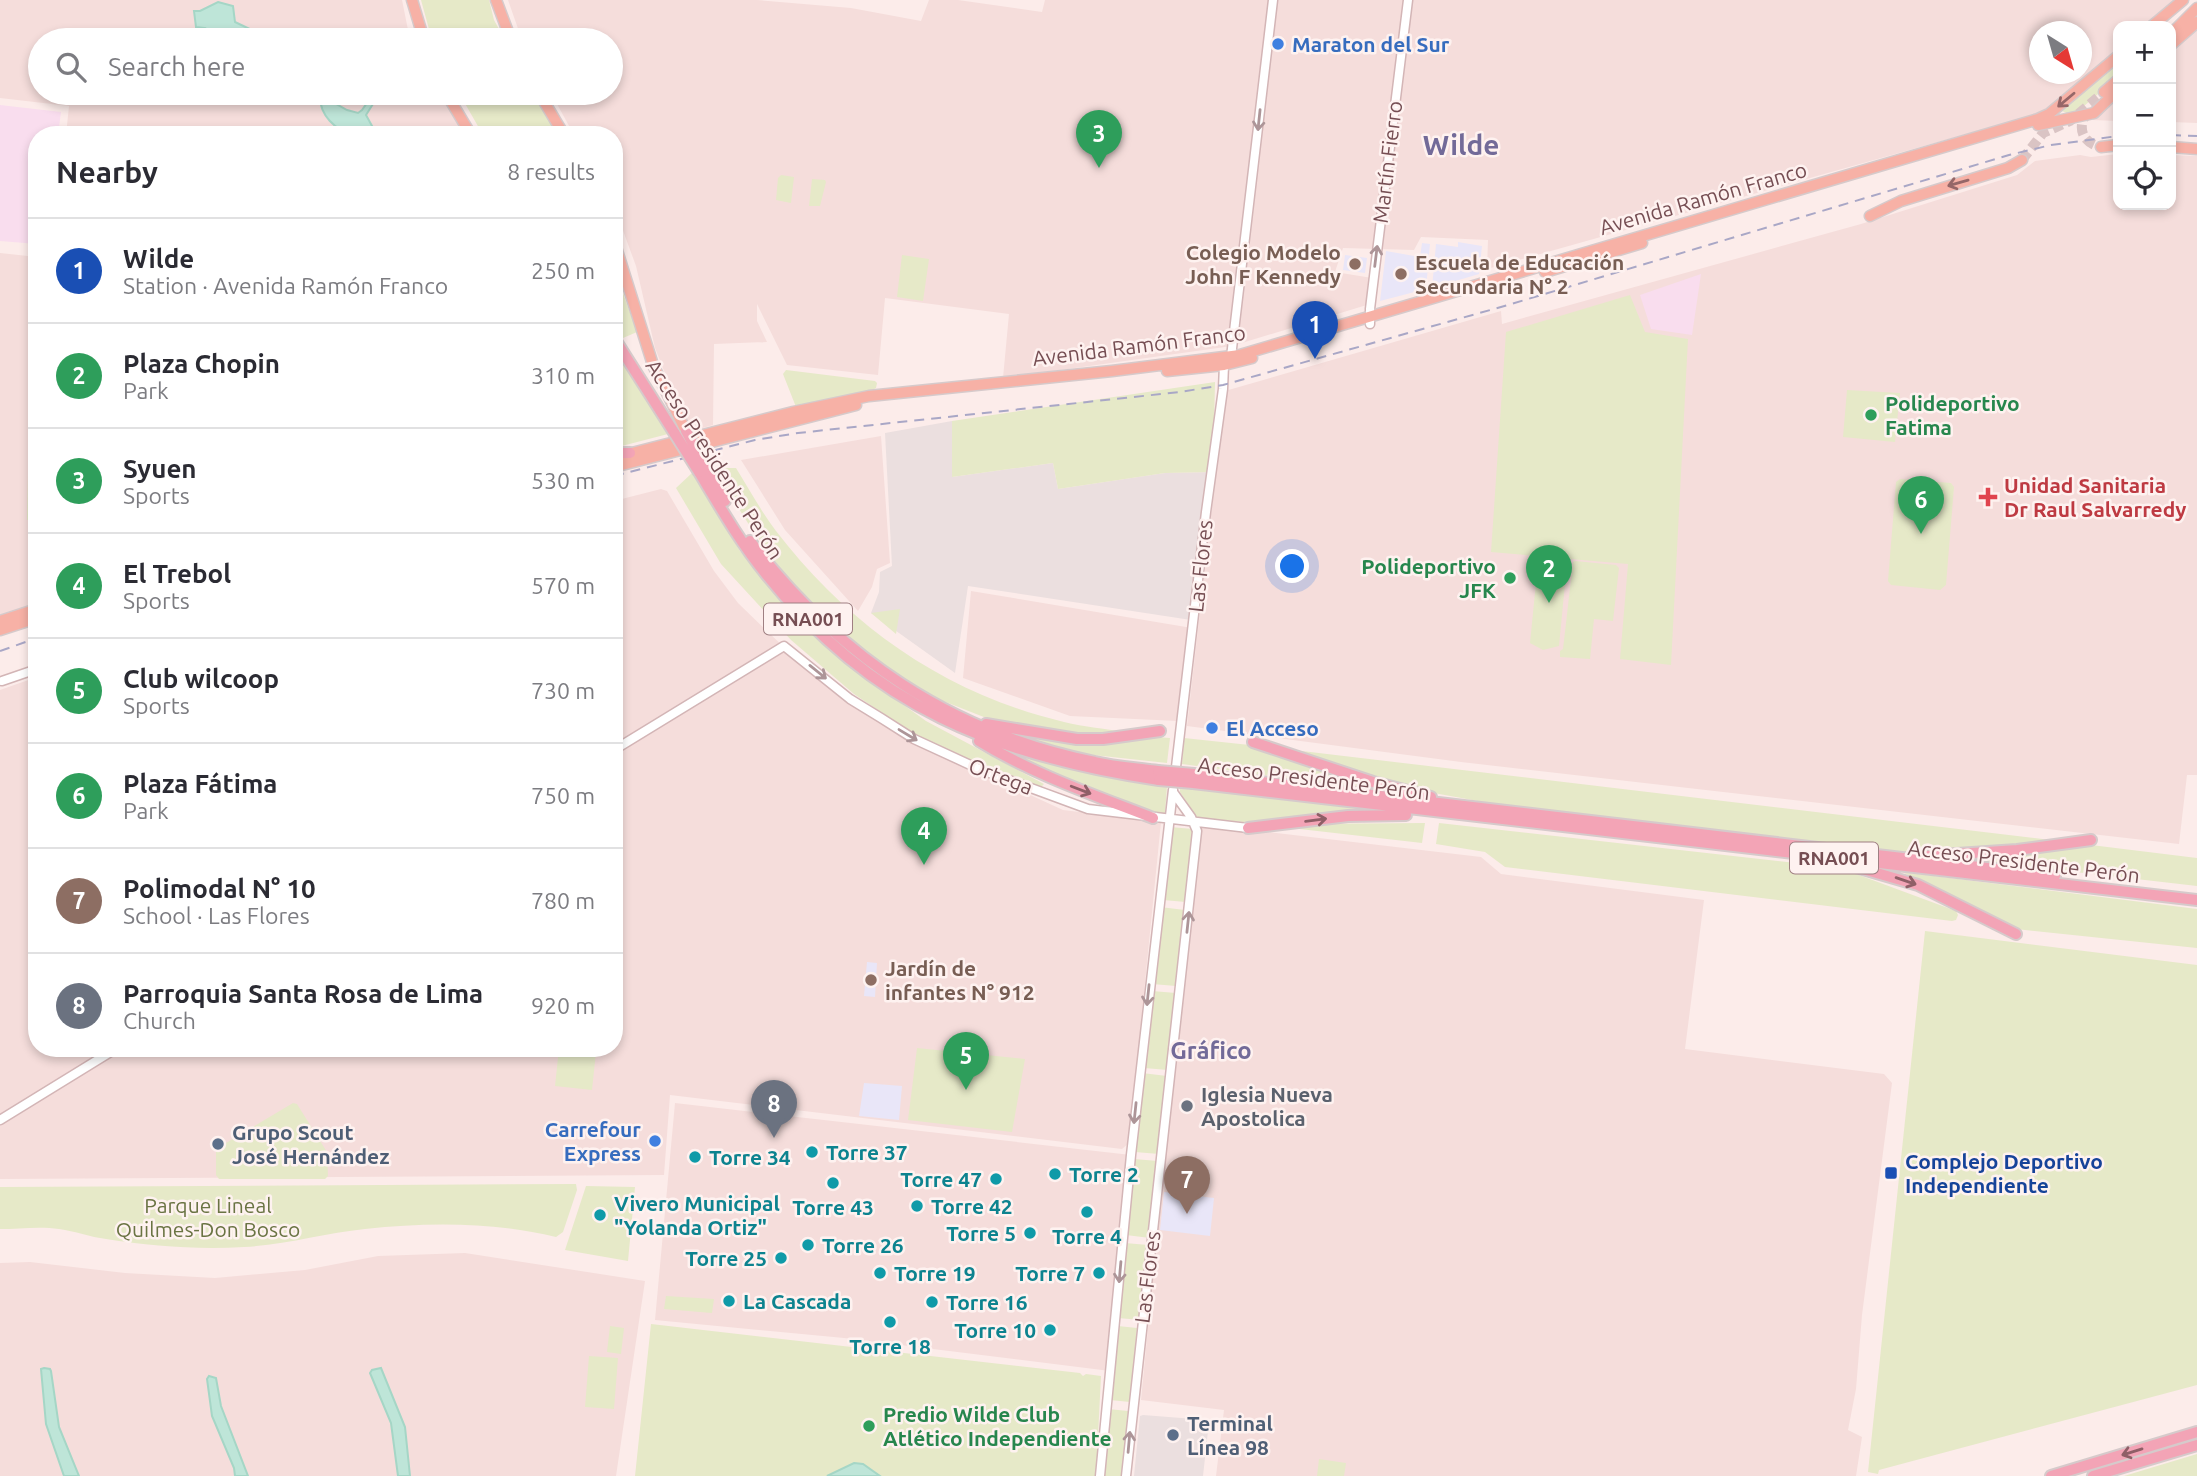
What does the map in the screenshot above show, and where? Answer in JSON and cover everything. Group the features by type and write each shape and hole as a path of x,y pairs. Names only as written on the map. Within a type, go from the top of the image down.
{"highway":[{"name":"Acceso Presidente Perón","path":"623,352 680,432 748,538 774,572 817,618 878,669 956,721 1064,755 1158,775 1485,809 2197,893"},
{"path":"623,359 637,375"},
{"path":"623,454 630,453"},
{"path":"956,721 1067,738 1103,739 1160,731"},
{"path":"956,721 1021,765 1153,818"},
{"path":"1253,742 1373,782 1485,809"},
{"name":"Acceso Presidente Perón","path":"1194,779 1471,816 2197,900"},
{"path":"1248,828 1348,816 1471,816"},
{"path":"1863,854 1929,856 2017,850 2091,840"},
{"path":"1792,853 1808,860 1866,869 1906,881 2016,934"},
{"path":"2051,1476 2197,1432"},
{"path":"2093,1476 2197,1445"}],"main road":[{"path":"412,0 420,28"},
{"path":"496,0 506,28"},
{"path":"2158,21 2183,0"},
{"path":"2176,31 2197,8"},
{"path":"2176,32 2197,16"},
{"path":"2176,41 2197,22"},
{"name":"Avenida Ramón Franco","path":"1369,320 2038,119 2049,114 2113,60"},
{"path":"2106,92 2116,84"},
{"name":"Avenida Ramón Franco","path":"713,437 869,396 1227,361 2039,124 2094,113 2113,95"},
{"path":"453,105 466,126"},
{"path":"546,105 559,126"},
{"path":"2101,147 2113,146"},
{"path":"2176,147 2197,149"},
{"path":"1870,216 1901,201 2008,168 2021,160"},
{"path":"623,270 653,365 680,432"},
{"path":"630,453 713,437"},
{"path":"623,464 713,437"},
{"path":"0,621 28,612"},
{"path":"0,630 28,621"}],"street":[{"name":"Las Flores","path":"1176,767 1206,512 1273,0"},
{"name":"Martín Fierro","path":"1369,320 1408,0"},
{"name":"Ortega","path":"623,744 784,646 850,699 914,739 1077,806 1153,818 1248,828"},
{"path":"1,678 28,672"},
{"name":"Las Flores","path":"1100,1476 1130,1155 1173,789 1195,823 1197,831 1126,1476"},
{"path":"0,1120 102,1057"}],"shaded area":[{"path":"0,0 402,0 408,28 28,28 28,101 0,98"},
{"path":"508,0 757,0 851,8 921,21 929,0 958,0 1042,12 1045,0 2175,0 2151,21 2113,21 2113,53 2092,72 2092,21 2029,21 2029,84 2078,84 2048,111 1487,269 1488,240 1421,237 1414,250 1343,248 1335,272 1372,278 1370,304 1232,346 1003,378 1009,314 885,298 878,375 787,365 757,304 757,321 767,342 714,344 713,425 692,431 655,348 636,266 623,231 623,126 569,126 558,105 623,105 623,28 518,28"},
{"path":"218,2 233,6 235,22 248,28 196,27 194,11 200,11"},
{"path":"2197,29 2197,123 2176,122 2176,48"},
{"path":"2113,101 2113,121 2092,120"},
{"path":"0,105 61,112 59,126 28,126 28,243 0,241"},
{"path":"60,105 447,105 460,126 67,126 69,106"},
{"path":"321,105 338,105 358,113 366,105 372,105 366,115 372,126 336,126 326,116"},
{"path":"2080,155 2091,157 2113,155 2113,210 2176,210 2176,155 2197,156 2197,775 2187,775 2179,844 1461,762 1187,726 1225,391 1501,311 1502,324 1861,224 2017,175 2035,161"},
{"path":"1458,242 1482,246 1479,274 1432,288 1436,244 1458,247"},
{"name":"Escuela de Educación Secundaria N° 2","path":"1422,243 1430,244 1426,289 1380,301 1386,251 1420,257"},
{"path":"0,253 28,256 28,608 0,618"},
{"name":"Colegio Modelo John F Kennedy","path":"1345,255 1367,258 1365,273 1343,270"},
{"path":"1701,274 1692,335 1651,329 1640,295"},
{"path":"952,421 952,477 1053,463 1058,489 1165,473 1213,472 1191,620 968,586 955,673 871,613 879,592 880,572 892,566 885,433"},
{"path":"881,436 890,563 877,569 872,587 858,611 785,530 741,460"},
{"path":"661,489 667,491 714,571 738,603 786,649 915,742 1063,810 1161,822 1129,1143 1122,1149 670,1095 664,1175 0,1179 0,690 28,680 28,1057 623,1057 623,499"},
{"path":"971,591 1192,628 1178,721 1070,716 963,678"},
{"path":"1209,825 1481,857 1501,874 1704,900 1685,1049 1884,1074 1892,1083 1862,1315 1856,1389 1848,1430 1862,1437 1856,1476 1216,1476 1224,1410 1141,1400 1165,1154 1202,828"},
{"name":"Jardín de infantes N° 912","path":"867,962 877,963 875,997 864,996"},
{"path":"864,1083 902,1086 899,1120 859,1116"},
{"path":"675,1103 1131,1155 1110,1371 844,1338 655,1320"},
{"path":"1164,1192 1214,1198 1210,1236 1160,1230"},
{"path":"465,1253 645,1281 616,1476 0,1476 0,1263 30,1262 125,1273 215,1278 305,1270 378,1256"},
{"path":"381,1368 405,1427 410,1476 398,1476 391,1423 370,1373"},
{"path":"41,1369 51,1371 59,1427 79,1476 64,1476 46,1424"},
{"path":"209,1376 216,1378 221,1406 248,1476 235,1476 212,1416 207,1379"},
{"name":"Terminal Línea 98","path":"1140,1416 1209,1422 1203,1476 1134,1476"},
{"path":"854,1463 863,1464 880,1476 827,1476"}],"green space":[{"path":"421,0 489,0 498,28 429,28"},
{"path":"2113,63 2113,81 2077,112 2069,114 2062,111 2063,108"},
{"path":"466,105 541,105 552,126 478,126"},
{"path":"781,175 794,177 791,203 776,200 778,178"},
{"path":"812,179 826,182 820,206 809,206"},
{"path":"902,255 929,259 923,301 897,297"},
{"path":"623,293 637,332 623,338"},
{"path":"1630,295 1645,332 1688,339 1671,665 1620,659 1628,564 1491,552 1506,332"},
{"path":"623,362 626,365 668,434 623,446"},
{"path":"786,370 877,383 876,388 870,391 796,407 783,374"},
{"path":"1215,382 1213,472 1165,473 1058,489 1053,463 952,477 952,421"},
{"name":"Polideportivo Fatima","path":"1847,390 1900,393 1895,442 1843,437"},
{"path":"713,468 736,468 771,523 805,566 869,626 903,652 941,675 1021,710 1072,724 1127,732 1097,737 999,723 933,697 898,675 851,641 789,580 753,531"},
{"path":"692,473 740,551 804,625 859,673 926,721 1044,784 1041,787 980,764 915,735 854,694 791,640 721,564 676,488"},
{"path":"1900,479 1951,483 1954,487 1946,585 1940,590 1891,585 1888,581 1896,482"},
{"path":"1541,560 1567,563 1559,646 1543,650 1530,643 1538,562"},
{"path":"1575,561 1616,565 1619,568 1613,621 1594,619 1590,659 1560,657"},
{"path":"900,609 896,634 871,613"},
{"path":"1013,734 1112,742 1170,738 1167,763 1084,754"},
{"path":"1184,738 1259,746 1401,794 1182,764"},
{"path":"1285,749 2060,841 1923,854 1505,806 1401,787"},
{"path":"1003,750 1074,768 1167,786 1165,814 1146,813 1041,771"},
{"path":"1180,787 1399,810 1244,822 1197,818 1180,792"},
{"path":"1425,823 1422,843 1291,828 1294,824"},
{"path":"1439,823 1840,868 1956,911 1958,915 1956,920 1952,921 1505,867 1485,852 1436,844"},
{"path":"1170,827 1193,829 1186,902 1163,900"},
{"path":"2091,845 2197,858 2197,886 1962,859"},
{"path":"1902,872 2197,909 2197,948 2016,929"},
{"path":"1160,907 1185,910 1176,986 1152,984"},
{"path":"1925,931 2197,965 2197,1385 1879,1470 1878,1474 1868,1472"},
{"path":"1152,991 1176,993 1168,1070 1144,1068"},
{"path":"917,1048 1025,1059 1012,1132 908,1120"},
{"path":"558,1057 595,1057 592,1090 555,1086"},
{"path":"1142,1073 1167,1076 1159,1154 1135,1152"},
{"path":"293,1103 297,1104 327,1152 328,1176 325,1179 219,1179 216,1175 216,1149"},
{"path":"1134,1159 1158,1161 1150,1238 1126,1235"},
{"name":"Parque Lineal Quilmes-Don Bosco","path":"576,1184 577,1190 563,1232 556,1237 509,1228 413,1225 350,1231 259,1246 209,1248 123,1241 52,1228 0,1229 0,1187"},
{"path":"586,1186 635,1187 628,1261 565,1250"},
{"path":"1125,1243 1148,1245 1141,1320 1118,1318"},
{"path":"666,1296 714,1299 712,1313 664,1309"},
{"name":"Predio Wilde Club Atlético Independiente","path":"651,1324 1101,1376 1096,1476 635,1476"},
{"path":"610,1326 624,1328 621,1354 607,1352"},
{"path":"1118,1326 1137,1328 1130,1402 1110,1400"},
{"path":"589,1356 618,1358 614,1409 585,1407"},
{"path":"1108,1409 1128,1411 1122,1476 1102,1476"},
{"path":"2197,1454 2197,1476 2124,1476"},
{"path":"1319,1459 1346,1463 1344,1476 1317,1476"}],"tunnel":[{"path":"2022,160 2043,133 2070,121 2104,92"},
{"path":"2088,111 2082,123 2083,134 2089,142 2101,147"}],"railway":[{"path":"2176,135 2197,136"},
{"path":"623,474 755,440 798,433 1180,392 1223,385 1508,305 2009,155 2051,145 2113,137"},
{"path":"0,651 28,641"}],"place":[{"name":"Maraton del Sur","path":"1278,44"},
{"name":"Syuen","path":"1099,168"},
{"name":"Colegio Modelo John F Kennedy","path":"1355,264"},
{"name":"Escuela de Educación Secundaria N° 2","path":"1401,274"},
{"name":"Wilde","path":"1315,359"},
{"name":"Polideportivo Fatima","path":"1871,415"},
{"name":"Unidad Sanitaria Dr Raul Salvarredy","path":"1988,497"},
{"name":"Plaza Fátima","path":"1921,534"},
{"name":"Polideportivo JFK","path":"1510,578"},
{"name":"Plaza Chopin","path":"1549,603"},
{"name":"El Acceso","path":"1212,728"},
{"name":"El Trebol","path":"924,865"},
{"name":"Jardín de infantes N° 912","path":"871,980"},
{"name":"Club wilcoop","path":"966,1090"},
{"name":"Iglesia Nueva Apostolica","path":"1187,1106"},
{"name":"Parroquia Santa Rosa de Lima","path":"774,1138"},
{"name":"Carrefour Express","path":"655,1141"},
{"name":"Grupo Scout José Hernández","path":"218,1144"},
{"name":"Torre 37","path":"812,1152"},
{"name":"Torre 34","path":"695,1157"},
{"name":"Complejo Deportivo Independiente","path":"1891,1173"},
{"name":"Torre 2","path":"1055,1174"},
{"name":"Torre 47","path":"996,1179"},
{"name":"Torre 43","path":"833,1183"},
{"name":"Torre 42","path":"917,1206"},
{"name":"Torre 4","path":"1087,1212"},
{"name":"Polimodal N° 10","path":"1187,1214"},
{"name":"Vivero Municipal \"Yolanda Ortiz\"","path":"600,1215"},
{"name":"Torre 5","path":"1030,1233"},
{"name":"Torre 26","path":"808,1245"},
{"name":"Torre 25","path":"781,1258"},
{"name":"Torre 19","path":"880,1273"},
{"name":"Torre 7","path":"1099,1273"},
{"name":"La Cascada","path":"729,1301"},
{"name":"Torre 16","path":"932,1302"},
{"name":"Torre 18","path":"890,1322"},
{"name":"Torre 10","path":"1050,1330"},
{"name":"Predio Wilde Club Atlético Independiente","path":"869,1426"},
{"name":"Terminal Línea 98","path":"1173,1435"}],"district":[{"name":"Wilde","path":"1461,144"},
{"name":"Gráfico","path":"1211,1050"}]}
